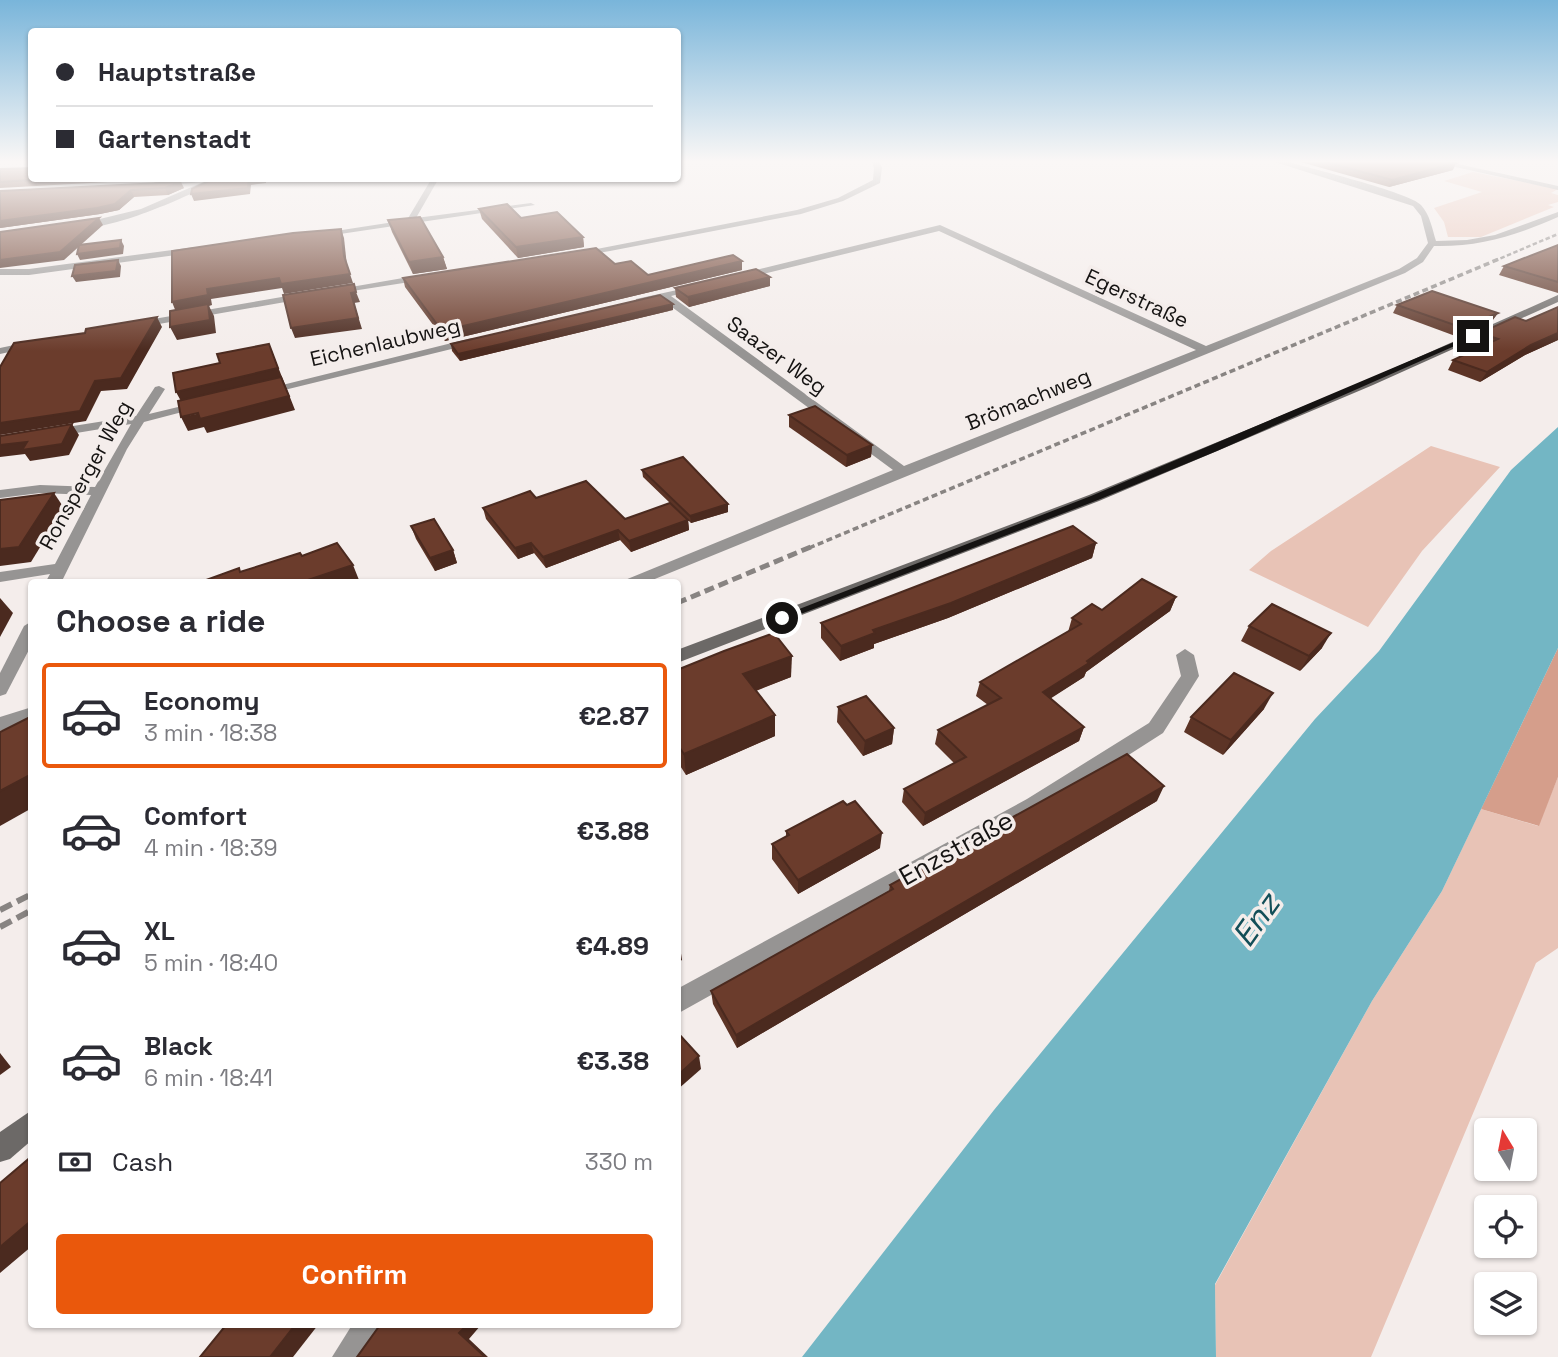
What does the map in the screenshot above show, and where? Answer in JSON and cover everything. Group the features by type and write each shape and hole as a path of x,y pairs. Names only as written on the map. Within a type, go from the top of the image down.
{"street":[{"path":"74,225 78,224"},
{"path":"313,235 398,224"},
{"path":"569,255 732,224"},
{"path":"1427,224 1432,243 1469,244 1492,241 1533,224"},
{"name":"Egerstraße","path":"731,279 940,228 1204,349"},
{"name":"Brömachweg","path":"641,579 1402,271 1420,260 1432,243"},
{"path":"0,272 29,272 202,249"},
{"path":"129,327 432,276"},
{"path":"623,305 704,285"},
{"name":"Saazer Weg","path":"663,295 903,471"},
{"path":"681,655 1094,498 1407,366 1558,298"},
{"name":"Eichenlaubweg","path":"259,392 488,337"},
{"path":"0,351 38,343"},
{"name":"Ronsperger Weg","path":"55,579 121,449 159,389"},
{"path":"38,435 141,419 218,402"},
{"path":"0,494 40,489 99,491"},
{"path":"0,577 60,568"},
{"path":"0,690 28,634"},
{"name":"Enzstraße","path":"681,1000 1034,805 1156,729 1190,676 1185,655"},
{"path":"0,724 28,715"},
{"path":"0,1149 28,1126"},
{"path":"348,1357 368,1328"}],"shaded area":[{"path":"1445,224 1512,224 1481,237 1448,237"},
{"path":"1431,446 1500,467 1422,551 1368,627 1249,570 1271,551"},
{"path":"1558,648 1558,777 1539,826 1481,809"},
{"path":"1558,777 1558,948 1536,963 1371,1357 1216,1357 1215,1285 1372,1001 1442,891 1481,809 1538,826"}],"water":[{"name":"Enz","path":"1558,427 1558,648 1442,891 1372,1001 1215,1284 1216,1357 802,1357 994,1110 1315,719 1379,651 1511,470"}],"building":[{"path":"54,224 92,224 60,252 0,260 0,232"},
{"path":"390,224 424,224 443,257 409,262"},
{"path":"494,224 570,224 583,237 516,247"},
{"path":"341,229 344,256 350,274 281,284 279,278 207,289 208,295 172,302 172,251 293,233"},
{"path":"121,240 120,248 77,254 79,245"},
{"path":"1558,245 1558,282 1504,266"},
{"path":"596,248 615,264 631,261 648,275 733,255 742,261 442,331 403,278"},
{"path":"118,260 116,271 72,276 75,265"},
{"path":"756,269 770,277 688,297 675,288"},
{"path":"354,284 356,292 351,293 358,318 291,328 283,295"},
{"path":"1432,291 1498,313 1463,328 1397,305"},
{"path":"660,295 673,304 458,354 451,344"},
{"path":"208,304 210,320 170,327 170,311"},
{"path":"1558,307 1558,333 1531,345 1487,372 1453,360 1498,339 1480,333 1515,317 1526,321"},
{"path":"157,317 121,378 95,381 80,411 0,423 0,367 14,343 85,333 86,329"},
{"path":"269,344 278,368 176,392 173,373 220,363 217,354"},
{"path":"281,377 289,396 200,419 198,413 181,417 178,401"},
{"path":"815,406 872,445 847,455 789,415"},
{"path":"72,424 62,444 22,450 27,442 0,445 0,436"},
{"path":"683,457 728,504 690,516 642,470"},
{"path":"586,481 625,519 670,503 688,520 629,541 618,530 543,557 531,543 515,548 483,508 530,491 536,498"},
{"path":"54,493 19,547 0,549 0,500"},
{"path":"434,519 453,550 430,558 411,526"},
{"path":"1073,526 1096,543 951,603 873,630 875,633 841,646 821,623"},
{"path":"337,543 353,565 311,579 209,579 239,568 240,572 300,553 302,556"},
{"path":"1142,579 1176,597 1087,661 1089,663 1043,692 1084,727 925,813 904,789 966,757 938,730 1001,698 980,682 1081,624 1072,618 1092,604 1102,610"},
{"path":"1272,604 1331,633 1309,656 1249,626"},
{"path":"774,633 792,656 743,674 775,715 684,754 681,750 681,668"},
{"path":"1234,673 1273,693 1231,740 1191,717"},
{"path":"866,696 894,728 865,741 838,707"},
{"path":"28,718 28,776 0,791 0,732"},
{"path":"1127,754 1164,786 736,1035 711,991 893,889 890,885"},
{"path":"843,801 847,805 855,801 882,833 798,880 772,844 789,835 786,831"},
{"path":"681,1036 699,1056 681,1072"},
{"path":"28,1159 28,1223 0,1247 0,1183"},
{"path":"224,1328 293,1328 270,1357 200,1357"},
{"path":"378,1328 464,1328 459,1333 485,1357 357,1357"}],"railway":[{"path":"1494,261 1558,234"},
{"path":"809,548 1499,259"},
{"path":"681,601 813,546"},
{"path":"0,910 28,896"},
{"path":"0,927 28,912"}],"route":[{"path":"782,618 1094,498 1214,449 1473,336"}]}
